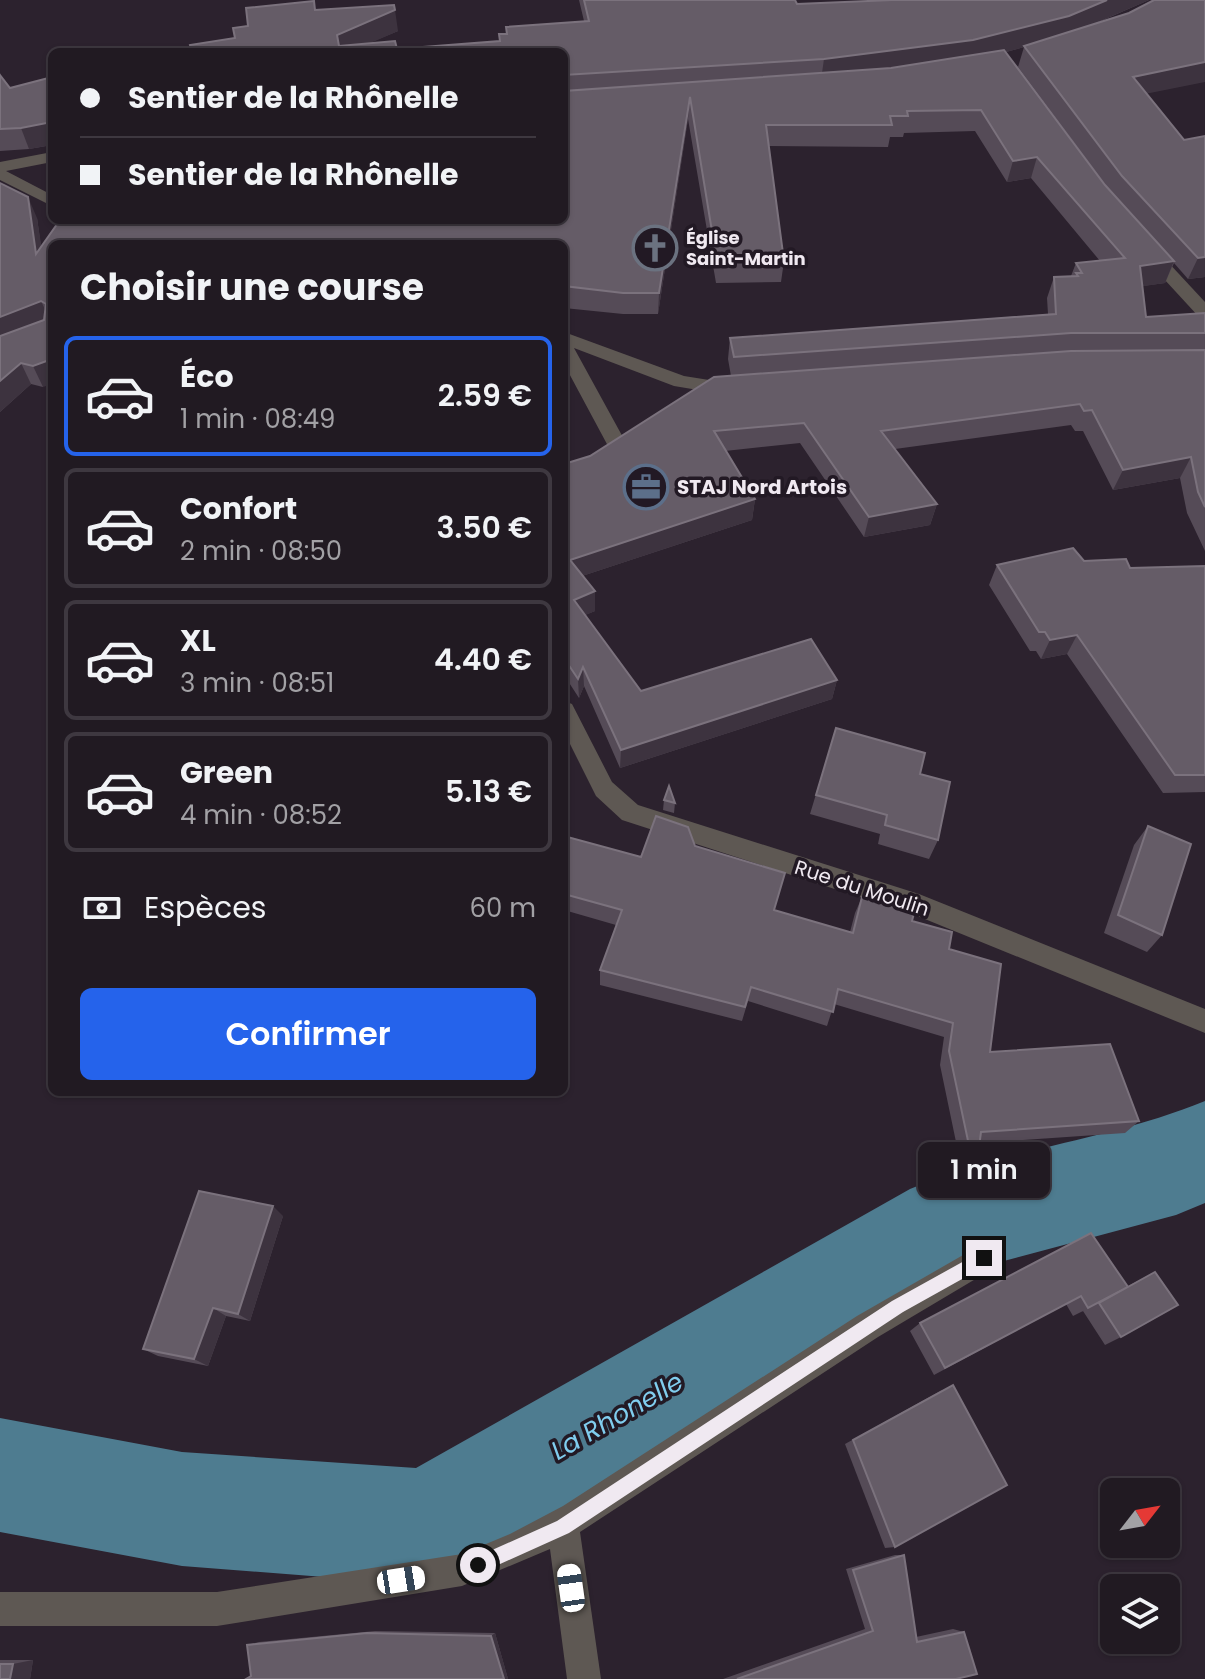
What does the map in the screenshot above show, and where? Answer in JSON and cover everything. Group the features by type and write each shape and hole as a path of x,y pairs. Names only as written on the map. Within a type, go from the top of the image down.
{"street":[{"path":"0,167 48,158"},
{"path":"0,174 48,199"},
{"path":"1136,237 1205,313"},
{"path":"568,339 698,387 753,387"},
{"path":"568,354 615,441"},
{"name":"Rue du Moulin","path":"568,718 604,789 630,813 919,905 1205,1021"},
{"path":"0,1609 173,1612 249,1605 462,1570 525,1547 563,1527 897,1306 984,1258"},
{"path":"563,1527 584,1679"}],"building":[{"path":"584,0 795,0 797,4 892,0 1107,0 1069,16 973,40 824,59 568,75 568,48 410,48 500,41 499,34 507,34 506,27 589,21"},
{"path":"1154,0 1205,0 1205,62 1133,77 1184,140 1205,136 1205,257 1198,258 1122,176 1024,46 1129,13"},
{"path":"314,1 315,10 394,5 395,10 337,35 339,46 395,41 397,48 191,48 190,45 235,38 233,28 248,26 246,8"},
{"path":"1004,50 1105,185 1174,261 1140,266 1146,317 1205,313 1205,333 1071,333 734,357 730,338 1056,314 1054,277 1078,276 1076,273 1082,273 1076,263 1125,258 1037,157 1013,161 981,110 907,111 908,116 890,116 892,125 766,125 784,261 717,262 690,97 659,293 623,293 568,286 568,240 48,240 48,360 33,366 21,363 0,381 0,336 44,320 46,304 41,301 0,317 0,183 28,197 36,254 57,224 568,224 568,91 891,68"},
{"path":"0,75 10,88 48,78 48,123 0,129"},
{"path":"1205,350 1205,507 1198,492 1191,457 1123,470 1092,410 1084,411 1080,404 881,431 937,504 869,517 804,423 714,431 755,499 570,560 595,591 574,600 641,691 811,639 837,680 621,750 583,667 578,679 568,664 568,463 590,456 714,377 1071,351"},
{"path":"1073,548 1084,561 1126,559 1130,568 1205,566 1205,775 1175,775 1077,635 1050,640 1045,632 1039,632 997,565"},
{"path":"836,728 925,753 920,774 950,782 938,840 885,825 887,815 816,795"},
{"path":"669,786 675,803 664,800"},
{"path":"656,816 688,827 695,846 785,873 774,910 853,933 862,897 914,913 912,921 952,932 949,949 1001,964 990,1052 1110,1044 1139,1121 981,1132 978,1155 971,1155 949,1051 953,1023 838,989 833,1012 751,987 745,1007 600,970 622,910 568,895 568,837 641,857"},
{"path":"1148,826 1191,844 1162,935 1118,915"},
{"path":"199,1191 273,1206 238,1314 213,1308 194,1359 143,1349"},
{"path":"1091,1233 1128,1287 1088,1308 1081,1296 945,1368 920,1323"},
{"path":"1155,1272 1178,1305 1121,1337 1099,1303"},
{"path":"953,1385 1007,1485 895,1547 853,1440"},
{"path":"904,1555 917,1642 964,1632 977,1674 956,1679 737,1679 873,1631 853,1570"},
{"path":"367,1633 491,1636 504,1679 246,1679 251,1676 247,1645"},
{"path":"0,1664 13,1664 10,1679 0,1679"}],"waterway":[{"name":"La Rhonelle","path":"0,1475 182,1509 426,1527 946,1225 1176,1165 1205,1150"}],"place":[{"name":"Église Saint-Martin","path":"655,248"},
{"name":"STAJ Nord Artois","path":"646,487"}],"route":[{"path":"478,1565 525,1547 563,1527 613,1491 897,1306 984,1258"}]}
